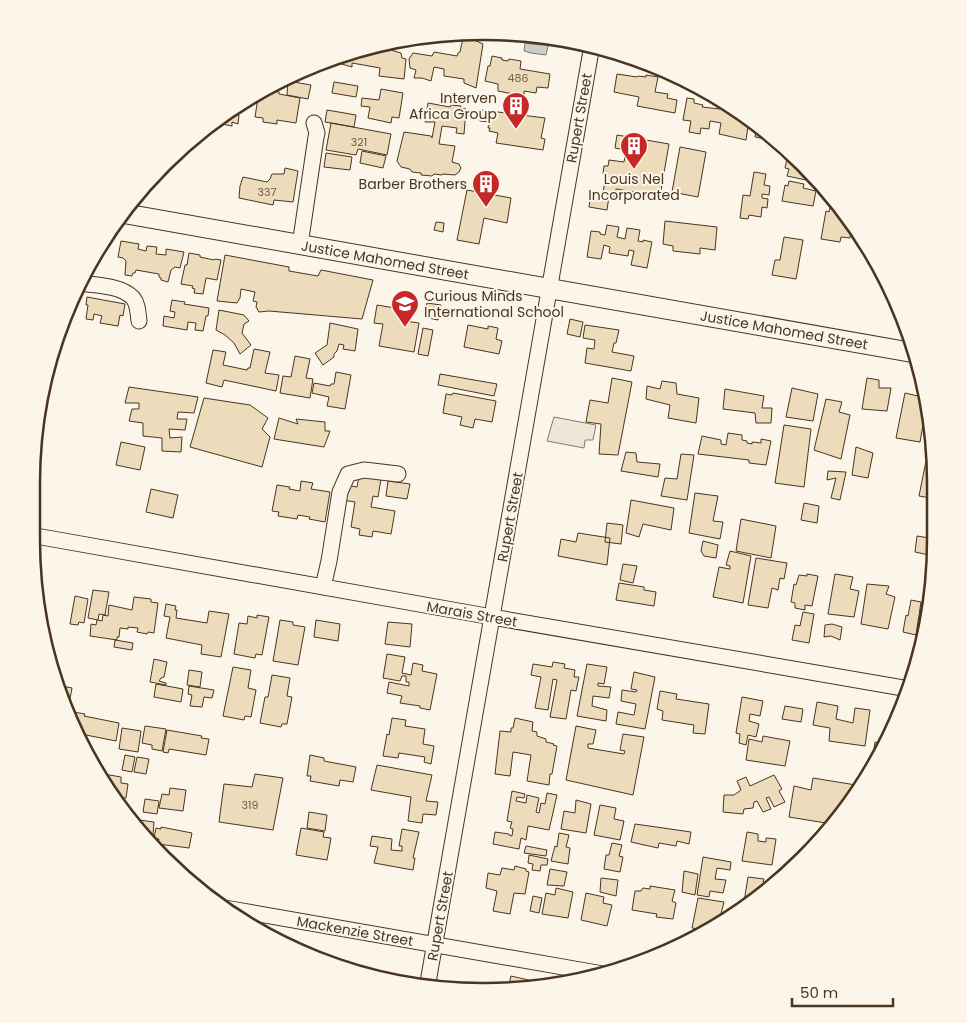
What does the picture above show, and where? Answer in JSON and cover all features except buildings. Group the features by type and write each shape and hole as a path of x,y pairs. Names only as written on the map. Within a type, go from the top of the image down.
{"main road":[{"name":"Justice Mahomed Street","path":"131,216 906,351"}],"street":[{"name":"Rupert Street","path":"429,979 591,53"},
{"path":"300,245 317,133 314,122"},
{"path":"88,284 109,286 124,291 133,298 138,308 138,321"},
{"path":"322,587 329,561 340,492 348,474 364,470 398,474"},
{"name":"Marais Street","path":"40,537 492,618 901,688"},
{"name":"Mackenzie Street","path":"242,911 585,971"}],"shaded area":[{"path":"525,43 548,46 546,55 524,51"},
{"path":"554,417 596,425 593,440 585,440 584,448 547,441"}],"place":[{"name":"Interven Africa Group","path":"516,130"},
{"name":"Louis Nel Incorporated","path":"634,170"},
{"name":"Barber Brothers","path":"486,208"},
{"name":"Curious Minds International School","path":"405,328"}]}
